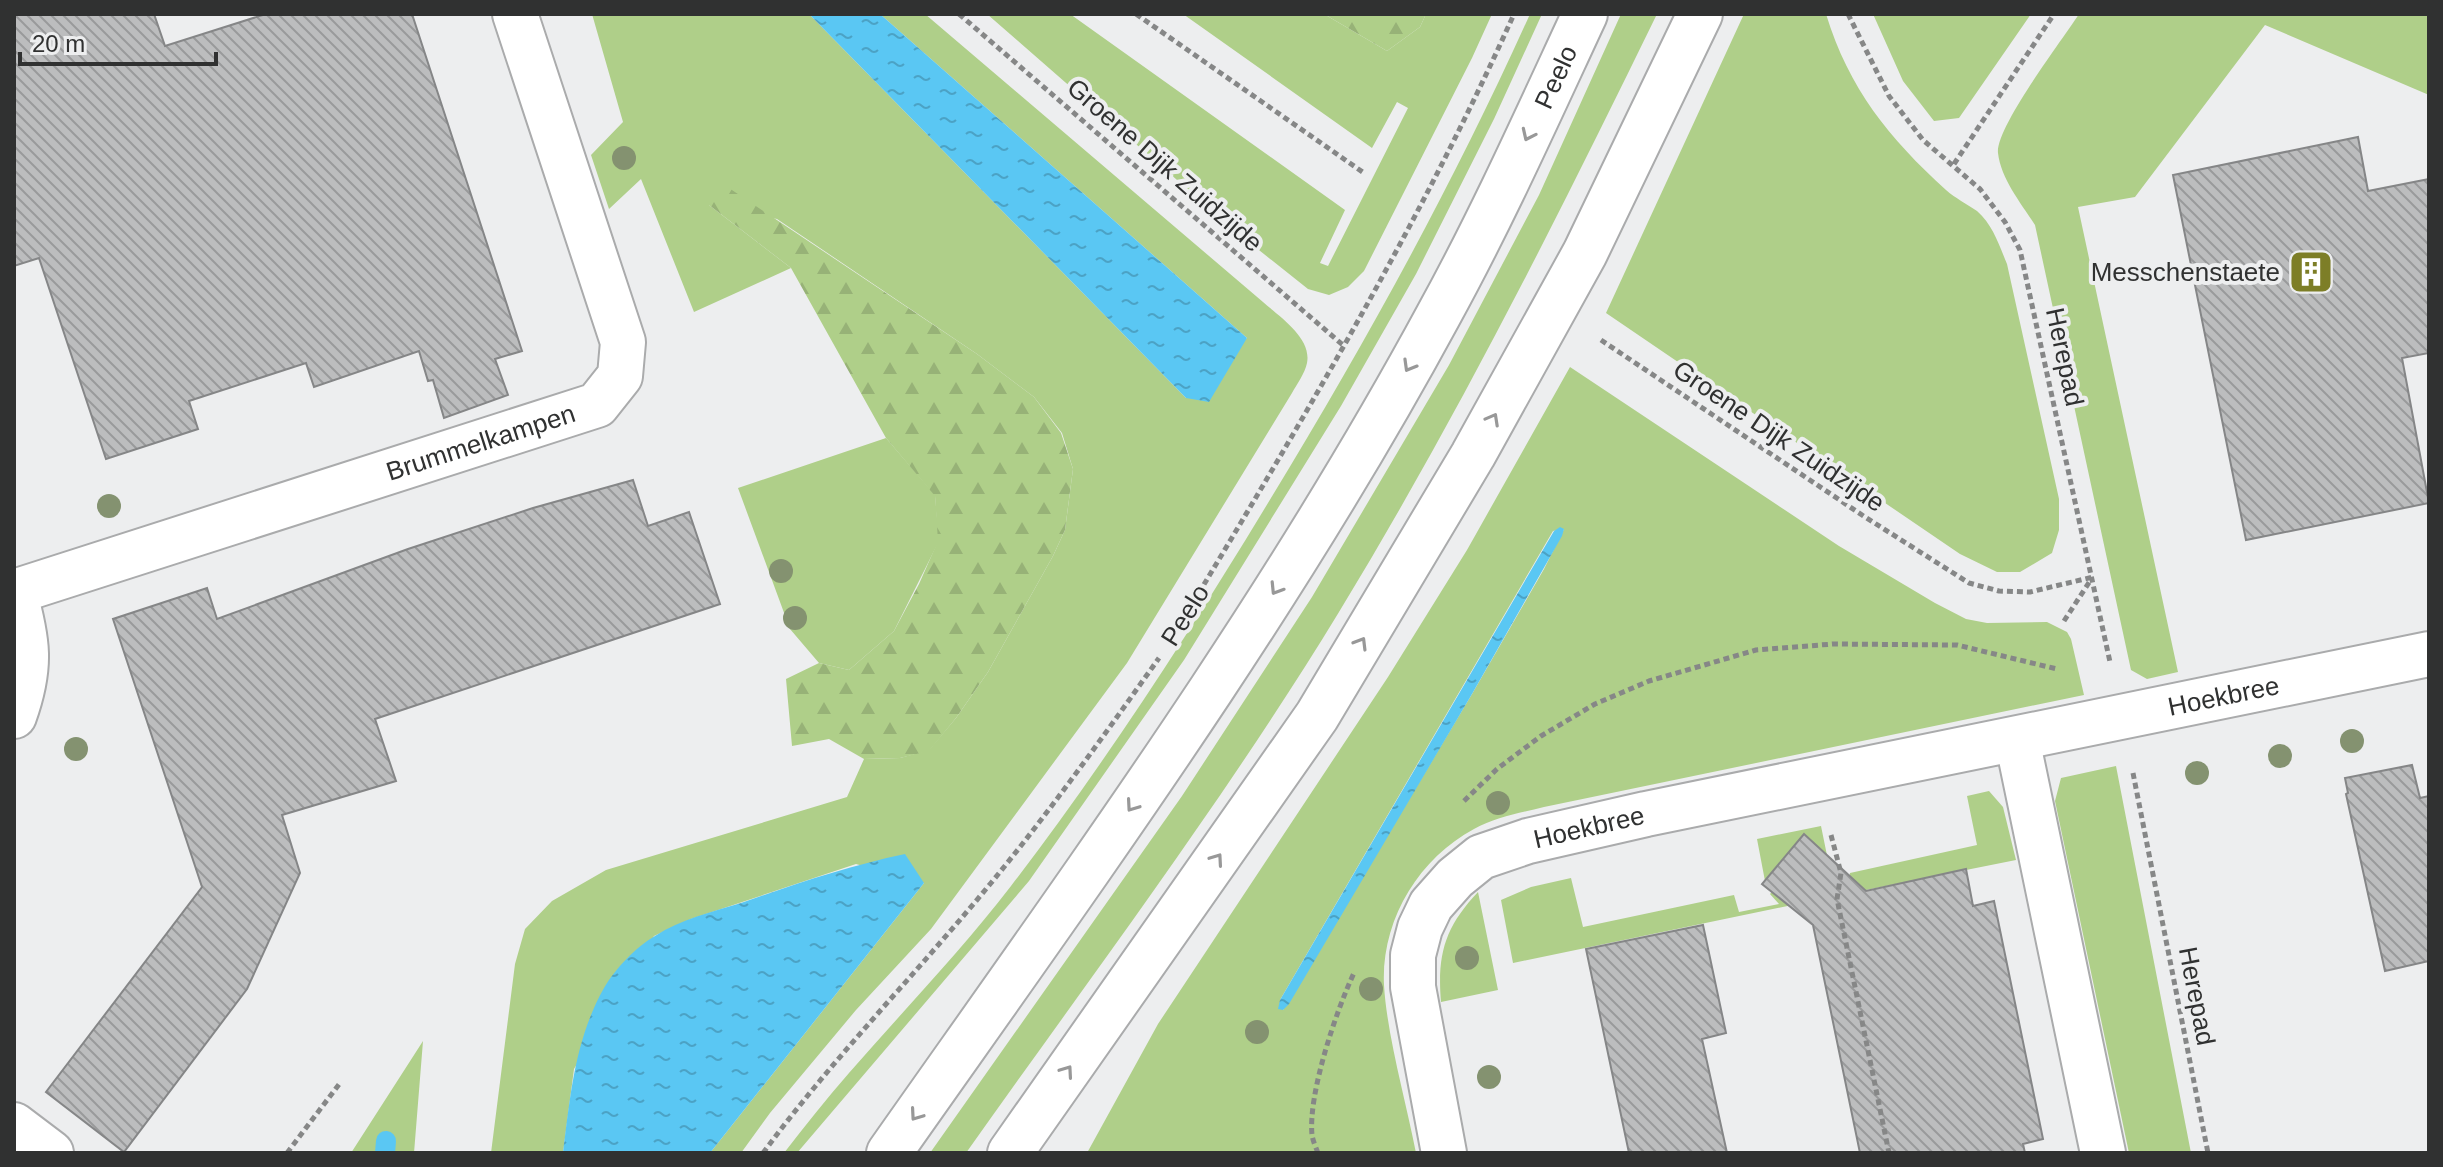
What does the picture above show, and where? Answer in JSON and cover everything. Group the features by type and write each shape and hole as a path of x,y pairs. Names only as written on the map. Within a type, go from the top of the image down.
{"street":[{"name":"Brummelkampen","path":"14,592 597,405 620,376 623,342 515,14"},
{"name":"Peelo","path":"889,1153 1214,690 1347,473 1438,316 1495,207 1585,14"},
{"path":"1010,1153 1317,716 1473,455 1585,253 1700,14"},
{"path":"14,592 27,640 22,694 14,716"},
{"name":"Hoekbree","path":"1444,1153 1417,1019 1413,955 1420,928 1431,905 1455,878 1481,857 1528,841 2429,654"},
{"path":"2017,739 2103,1153"},
{"path":"14,1125 51,1153"}],"path":[{"name":"Groene Dijk Zuidzijde","path":"959,14 1344,346"},
{"path":"1136,14 1364,173"},
{"name":"Peelo","path":"1168,644 1344,346 1434,180 1514,14"},
{"name":"Herepad","path":"1848,14 1889,96 1923,140 1954,164 1989,200 2020,250 2093,577 2120,717"},
{"path":"1954,164 2054,14"},
{"name":"Groene Dijk Zuidzijde","path":"1596,338 1969,583 1999,591 2030,592 2093,577"},
{"path":"2064,621 2093,577"},
{"name":"Peelo","path":"763,1153 799,1104 991,883 1079,771 1159,657"},
{"name":"Herepad","path":"2132,768 2208,1153"},
{"path":"1818,779 1841,873 1837,899 1889,1153"},
{"path":"287,1153 340,1083"}],"green space":[{"path":"592,14 809,14 1186,398 1247,338 880,14 925,14 1286,321 1300,337 1307,354 1306,367 1298,382 1127,663 931,929 856,1010 770,1113 741,1153 710,1153 924,883 856,864 691,919 654,936 574,1069 563,1153 491,1153 515,964 525,929 552,901 606,870 847,797 864,759 900,758 929,750 988,672 1053,556 1065,530 1073,469 1062,433 1034,397 977,354 777,219 709,205 791,268 694,312 641,179 609,209 591,155 623,122"},
{"path":"987,14 1070,14 1345,210 1320,263 1328,266 1408,108 1397,102 1372,148 1183,14 1324,14 1387,51 1420,27 1426,14 1492,14 1364,271 1348,287 1329,295 1308,289 1240,235"},
{"path":"1324,14 1426,14 1420,27 1387,51"},
{"path":"1530,14 1542,14 1494,119 1416,274 1341,406 1184,660 1029,881 797,1153 784,1153 840,1083 992,910 1080,792 1146,696 1271,498 1375,320 1471,138"},
{"path":"1621,14 1657,14 1505,316 1425,465 1339,612 1204,818 966,1153 930,1153 1182,796 1312,597 1449,365 1539,195"},
{"path":"1744,14 1826,14 1846,66 1873,111 1906,151 1946,190 1977,211 1995,236 2007,264 2059,499 2059,530 2052,553 2020,572 1997,572 1960,554 1606,313"},
{"path":"1873,14 2031,14 1959,118 1934,121 1903,81"},
{"path":"2079,14 2429,14 2429,95 2265,25 2135,197 2078,207 2178,672 2147,679 2131,670 2035,225 2007,181 1998,153 2007,124 2018,105"},
{"path":"717,180 977,354 1034,397 1061,433 1073,469 1065,530 988,672 929,751 900,758 864,759 829,739 792,746 786,679 819,663 849,670 894,631 938,541 935,496 886,438 791,268 709,205"},
{"path":"1570,367 1839,546 1935,603 1966,619 1987,623 2047,622 2067,632 2084,695 1544,807 1491,821 1454,842 1436,857 1407,894 1396,915 1385,961 1384,985 1389,1025 1416,1153 1087,1153 1158,1024 1388,677 1467,550","holes":["1564,529 1472,694 1283,1010 1280,1000 1553,531"]},
{"path":"886,438 935,495 939,541 894,631 849,670 819,663 790,629 738,488"},
{"path":"2116,766 2191,1153 2129,1153 2055,801 2061,778"},
{"path":"1989,791 2003,807 2016,860 1846,894 1850,873 1977,845 1967,796"},
{"path":"1821,826 1831,875 1826,898 1513,963 1501,900 1531,887 1571,878 1583,927 1734,895 1739,912 1779,904 1770,894 1772,892 1784,900 1824,853 1804,835 1765,881 1757,839"},
{"path":"1478,892 1498,990 1441,1002 1440,969 1446,942 1458,917"},
{"path":"423,1041 414,1153 351,1153"}],"water":[{"path":"809,14 880,14 1247,338 1209,402 1186,398"},
{"path":"1560,527 1564,529 1562,536 1472,694 1289,1004 1283,1010 1278,1009 1280,1000 1554,531"},
{"path":"905,854 924,883 710,1153 563,1153 575,1069 586,1027 604,988 633,952 665,930 697,916 822,876"}],"building":[{"path":"14,14 154,14 165,46 266,14 412,14 522,351 495,359 508,395 444,418 433,380 428,381 419,351 314,387 306,363 189,401 198,429 106,459 39,258 14,266"},
{"name":"Messchenstaete","path":"2358,137 2368,191 2429,179 2429,353 2402,358 2429,503 2246,540 2173,175"},
{"path":"633,480 648,526 689,512 720,604 375,719 396,781 282,815 300,873 247,989 124,1152 46,1092 202,887 113,619 207,588 217,619 408,549 533,508"},
{"path":"2412,765 2420,798 2429,796 2429,961 2385,971 2345,778"},
{"path":"1804,834 1866,891 1966,869 1973,906 1994,901 2043,1139 2023,1144 2025,1153 1860,1153 1813,925 1762,884"},
{"path":"1703,925 1726,1033 1702,1039 1727,1153 1629,1153 1586,949"}],"waterway":[{"path":"385,1153 386,1141"}],"place":[{"name":"Messchenstaete","path":"2311,272"}]}
